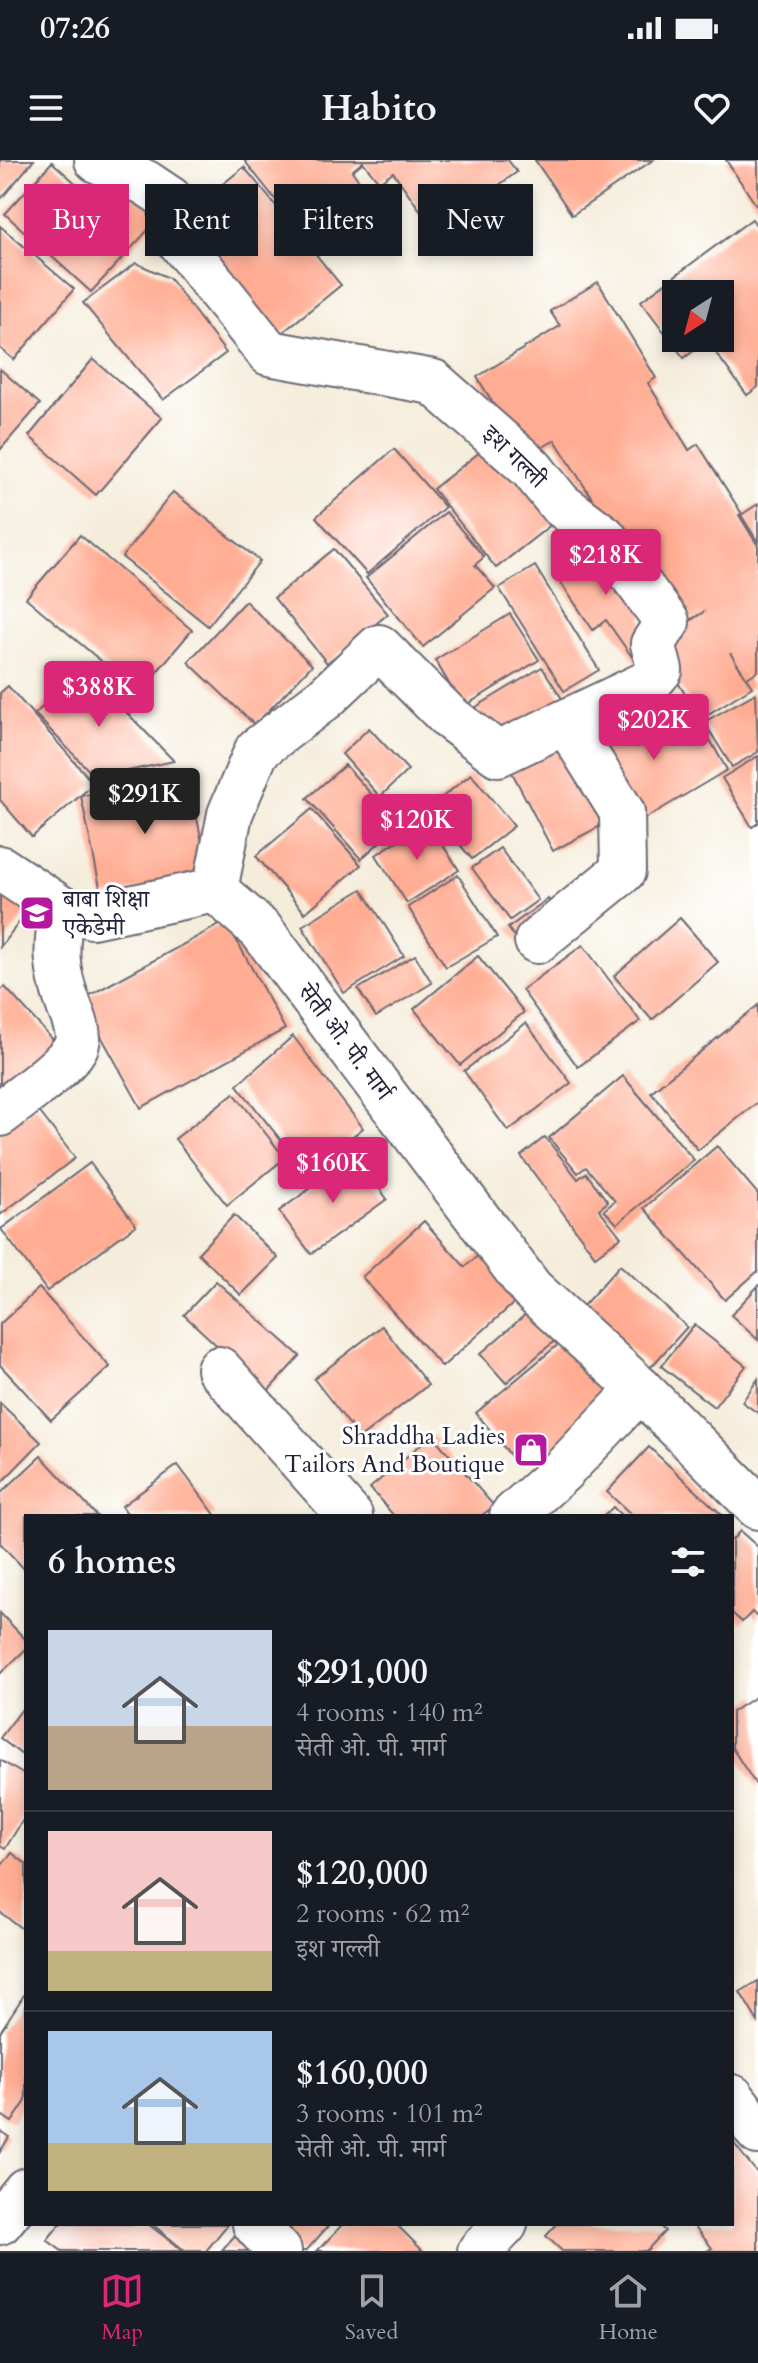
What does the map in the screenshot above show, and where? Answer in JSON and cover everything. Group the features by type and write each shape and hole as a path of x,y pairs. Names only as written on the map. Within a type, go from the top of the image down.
{"street":[{"name":"इश गल्ली","path":"97,160 146,183 170,199 174,234 269,353 433,382 531,468 560,504 604,537 667,622 653,644 660,670 650,682 498,754 449,717 379,647 325,698 257,750 230,814 215,890"},
{"path":"537,941 623,871 622,812 566,722"},
{"path":"0,868 62,909 92,916 215,890"},
{"name":"सेती ओ. पी. मार्ग","path":"215,890 261,930 531,1289 640,1389 758,1507"},
{"path":"0,1114 68,1058 77,1045 77,1027 62,988 55,947 62,909"},
{"path":"219,1369 348,1514"},
{"path":"514,1514 561,1472 640,1389"},
{"path":"734,2100 758,2132"},
{"path":"0,2222 24,2192"},
{"path":"257,2226 279,2251"},
{"path":"480,2251 503,2226"}],"building":[{"path":"0,160 34,160 0,200"},
{"path":"244,160 508,160 517,172 500,184 418,184 418,207 393,172 379,182 363,162 352,171 362,184 274,184 274,198"},
{"path":"535,160 653,160 572,215"},
{"path":"726,160 758,160 758,208"},
{"path":"52,162 76,184 32,184"},
{"path":"244,167 258,184 223,184"},
{"path":"258,184 274,203 274,256 317,256 341,285 272,341 203,256 258,256"},
{"path":"133,192 145,203 145,233 129,251 129,197"},
{"path":"24,193 24,231 5,214"},
{"path":"752,219 758,228 758,387 747,395 715,352 734,352 734,280 669,280"},
{"path":"0,226 24,246 24,256 35,256 74,289 14,360 0,348"},
{"path":"51,256 124,256 91,292"},
{"path":"136,263 169,278 226,353 163,400 83,303"},
{"path":"598,282 656,378 648,383 689,450 698,444 742,514 739,515 758,546 758,671 747,678 730,653 752,687 700,719 655,644 705,611 675,629 600,505 597,506 555,440 526,457 477,377 560,326 550,311"},
{"path":"662,285 662,329 641,301"},
{"path":"93,359 162,418 96,495 29,436"},
{"path":"0,369 40,404 0,450"},
{"path":"494,441 557,520 496,568 433,489"},
{"path":"394,449 445,507 367,574 316,517"},
{"path":"173,492 260,561 208,626 122,557"},
{"path":"758,504 758,542 741,515"},
{"path":"446,512 484,557 475,565 495,588 423,647 366,578"},
{"path":"80,535 192,630 139,693 26,598"},
{"path":"600,543 644,602 639,667 606,620 593,630 555,574"},
{"path":"334,549 388,614 327,663 274,598"},
{"path":"535,566 599,670 564,691 499,588"},
{"path":"245,601 312,665 255,725 188,662"},
{"path":"510,614 539,660 463,707 435,660"},
{"path":"82,667 174,761 96,778 35,714"},
{"path":"542,667 566,705 500,746 476,707"},
{"path":"8,686 94,784 32,837 0,800 0,693"},
{"path":"756,693 758,752 732,767 704,722"},
{"path":"649,704 672,741 701,724 727,770 636,824 586,740"},
{"path":"369,728 408,770 380,797 342,754"},
{"path":"560,730 608,822 553,851 505,759"},
{"path":"758,756 758,823 752,827 722,778"},
{"path":"345,765 399,825 361,859 307,798"},
{"path":"471,774 514,826 472,859 429,808"},
{"path":"188,775 209,876 102,897 81,796"},
{"path":"312,809 361,865 305,913 256,856"},
{"path":"427,821 459,870 407,903 376,855"},
{"path":"500,848 538,900 510,920 472,868"},
{"path":"458,875 497,937 446,967 408,907"},
{"path":"362,889 404,956 344,993 302,926"},
{"path":"0,891 27,912 0,947"},
{"path":"548,899 560,915 520,944 508,928"},
{"path":"680,918 718,962 652,1020 614,976"},
{"path":"226,921 285,1029 141,1108 81,1000"},
{"path":"583,945 640,1021 578,1067 522,990"},
{"path":"415,955 432,983 376,1017 358,989"},
{"path":"478,956 524,1012 460,1065 414,1009"},
{"path":"5,987 64,1052 0,1111 0,991"},
{"path":"758,1005 758,1102 698,1150 651,1092"},
{"path":"526,1023 571,1083 508,1131 464,1071"},
{"path":"293,1036 363,1128 307,1173 237,1085"},
{"path":"623,1076 694,1160 617,1224 604,1210 615,1201 586,1167 578,1173 549,1138"},
{"path":"234,1093 285,1158 227,1205 175,1139"},
{"path":"35,1106 75,1158 0,1215 0,1133"},
{"path":"545,1137 578,1179 586,1173 608,1202 599,1209 621,1237 595,1256 521,1156"},
{"path":"717,1146 758,1194 758,1271 725,1300 644,1208"},
{"path":"356,1156 387,1199 311,1254 279,1211"},
{"path":"90,1163 136,1225 47,1291 1,1229"},
{"path":"234,1215 278,1258 241,1295 198,1253"},
{"path":"424,1221 465,1267 482,1252 522,1296 442,1367 362,1277"},
{"path":"620,1265 687,1327 650,1368 583,1306"},
{"path":"216,1281 300,1356 267,1392 184,1315"},
{"path":"758,1286 758,1340 731,1315"},
{"path":"39,1288 110,1367 51,1420 0,1365 0,1324"},
{"path":"534,1307 559,1337 506,1383 480,1354"},
{"path":"694,1325 746,1366 714,1407 661,1366"},
{"path":"382,1326 428,1385 360,1438 314,1379"},
{"path":"571,1334 622,1396 549,1458 533,1438 511,1456 476,1413"},
{"path":"758,1379 758,1413 742,1402"},
{"path":"0,1403 41,1442 0,1484"},
{"path":"432,1435 494,1506 484,1514 392,1514 370,1488"},
{"path":"649,1447 721,1514 631,1514 607,1492"},
{"path":"41,1456 95,1514 24,1514 24,1569 0,1543 0,1494"},
{"path":"178,1465 215,1514 128,1514 122,1506"},
{"path":"613,1507 620,1514 606,1514"},
{"path":"740,1531 758,1547 758,1618 752,1612 742,1622 734,1615 734,1538"},
{"path":"0,1613 24,1638 24,1651 0,1674"},
{"path":"758,1695 758,1788 734,1751 734,1711"},
{"path":"24,1707 24,1756 0,1738"},
{"path":"0,1760 24,1775 24,1818 5,1849 0,1846"},
{"path":"12,1853 24,1862 24,1930 0,1912 0,1867"},
{"path":"758,1981 758,2022 740,1992"},
{"path":"24,1995 24,2104 12,2122 0,2114 0,2032"},
{"path":"0,2131 9,2137 0,2152"},
{"path":"734,2144 758,2174 758,2251 707,2251 712,2248 695,2226 734,2226"},
{"path":"58,2226 151,2226 183,2251 62,2251 47,2240"},
{"path":"154,2226 226,2226 206,2251 185,2251"},
{"path":"269,2226 328,2226 306,2251 298,2251"},
{"path":"341,2226 398,2226 423,2251 317,2251"},
{"path":"555,2226 660,2226 665,2231 646,2251 562,2251 546,2236"},
{"path":"238,2232 259,2251 221,2251"}],"place":[{"name":"बाबा शिक्षा एकेडेमी","path":"37,913"},
{"name":"Shraddha Ladies Tailors And Boutique","path":"531,1450"}]}
